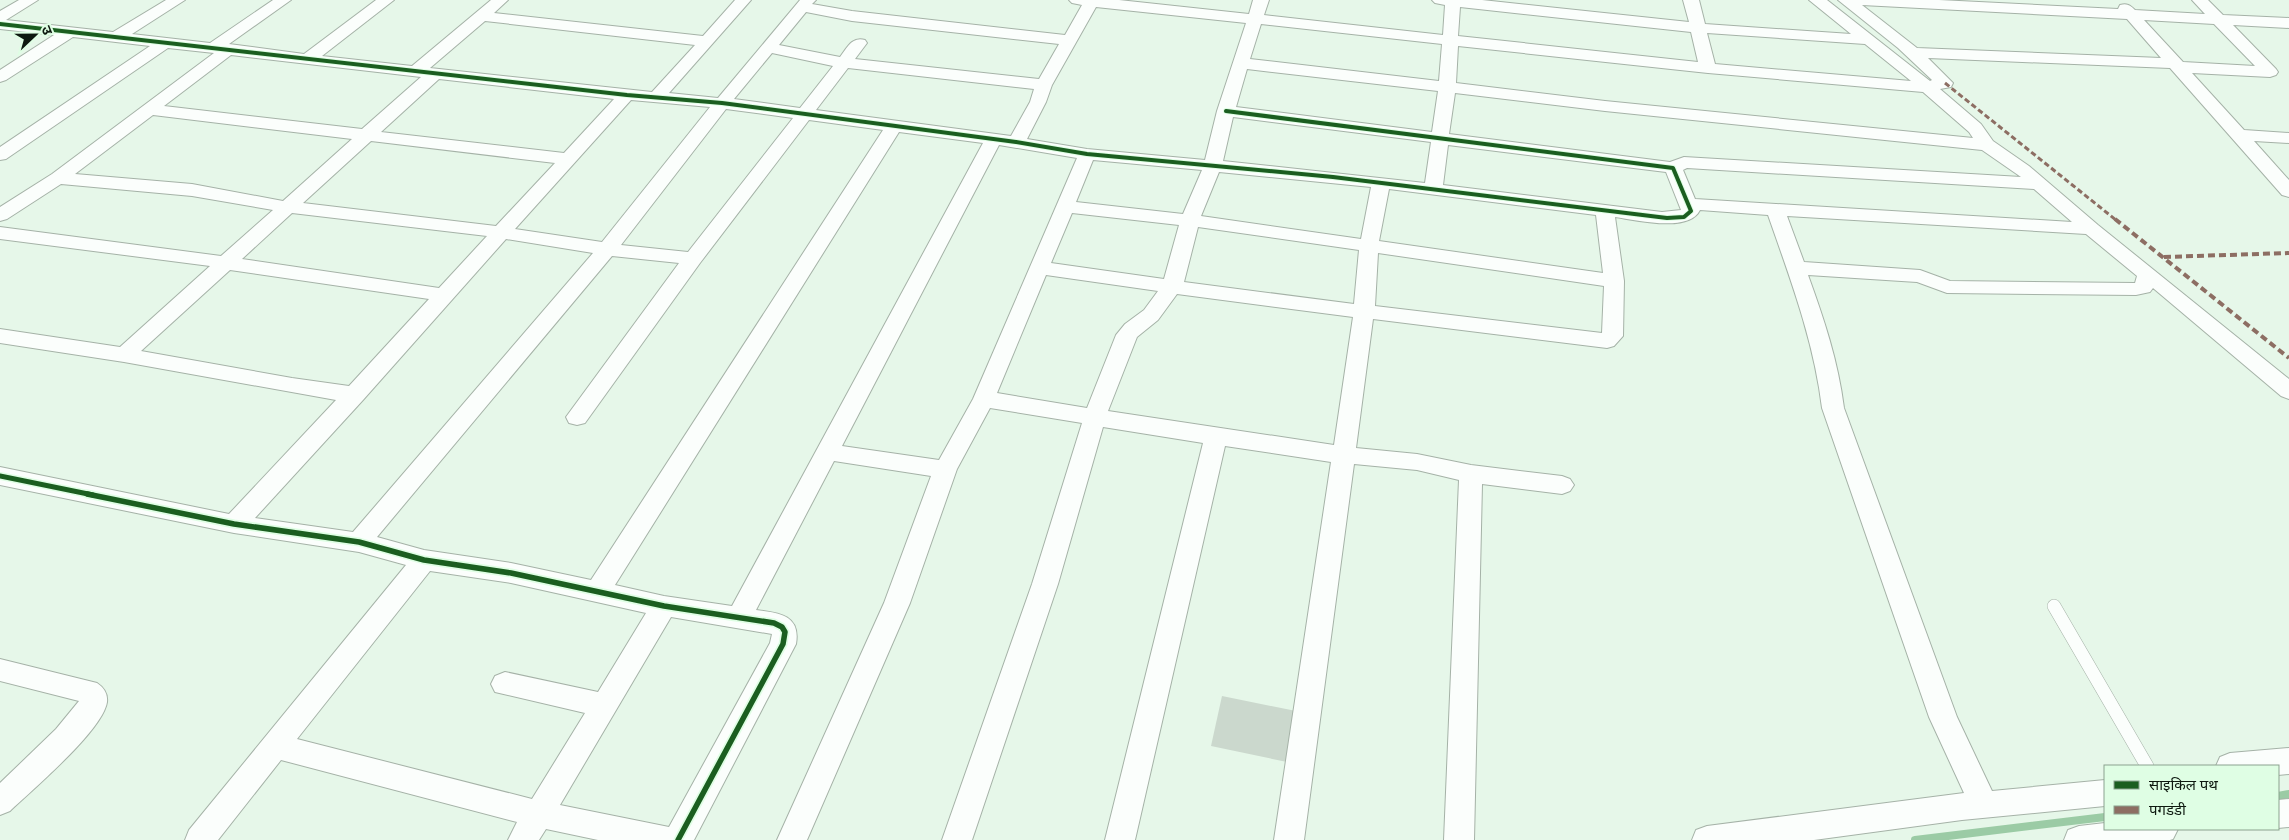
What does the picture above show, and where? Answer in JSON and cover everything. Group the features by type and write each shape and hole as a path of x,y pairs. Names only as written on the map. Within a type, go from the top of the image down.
{"street":[{"path":"0,17 30,0"},
{"path":"116,37 177,0"},
{"path":"2,212 58,178 148,109 283,0"},
{"path":"307,59 386,0"},
{"path":"416,71 500,0"},
{"path":"657,97 743,0"},
{"path":"1016,142 1038,102 1044,85 1070,40 1087,0 1258,9 1450,41 1708,68 1935,86 1945,83 1940,76 1913,53 1846,0"},
{"path":"1433,189 1447,88 1450,41 1448,0 1698,28 1870,40"},
{"path":"1691,0 1708,68"},
{"path":"1817,0 1935,86 1975,128 1987,145 2039,184 2090,229 2148,274 2289,392"},
{"path":"1852,0 2289,23"},
{"path":"2118,0 2289,191"},
{"path":"2200,0 2270,72"},
{"path":"359,542 607,249 722,103 805,4 879,19 1070,40"},
{"path":"957,840 1045,584 1095,417 1128,332 1151,315 1173,285 1190,220 1213,165 1226,111 1258,9"},
{"path":"482,16 705,41"},
{"path":"0,24 627,95 722,103 893,128 1016,142 1087,154 1213,165 1677,218 1690,213 1673,168"},
{"path":"0,77 72,31"},
{"path":"0,155 166,42"},
{"path":"577,417 693,259 859,43"},
{"path":"770,48 845,63 1044,85"},
{"path":"1913,53 2177,65 2289,74"},
{"path":"1240,63 1447,88 1987,145"},
{"path":"124,355 435,73"},
{"path":"234,524 355,395 499,232 627,95"},
{"path":"148,109 567,159"},
{"path":"1226,111 1673,168 1684,162 2039,184"},
{"path":"598,590 893,128"},
{"path":"2240,135 2289,138"},
{"path":"738,619 993,140"},
{"path":"792,840 897,603 945,470 984,399 1087,154"},
{"path":"58,178 192,190 288,207 499,232 607,249 693,259"},
{"path":"1289,840 1364,311 1369,245 1380,184"},
{"path":"1688,204 2090,229"},
{"path":"1066,207 1190,220 1614,281"},
{"path":"1039,268 1173,285 1253,298 1607,341 1612,336 1614,281 1605,210"},
{"path":"1776,210 1821,341 1829,376 1833,408 1943,717 1984,805"},
{"path":"0,233 443,294"},
{"path":"1796,268 1920,276 1947,287 1994,289 2136,289 2143,287 2148,274"},
{"path":"0,336 124,355 292,386 355,395"},
{"path":"984,399 1216,437 1344,456 1417,462 1471,474 1562,485"},
{"path":"1120,840 1216,437"},
{"path":"826,452 945,470"},
{"path":"1459,840 1471,474"},
{"path":"0,476 234,524 359,542 424,560 511,573 598,590 664,606 738,619 774,623 782,626 785,632 783,644 678,840"},
{"path":"200,840 424,560"},
{"path":"522,840 664,606"},
{"path":"0,670 87,691 93,695 93,704 59,744 0,802"},
{"path":"505,684 604,705"},
{"path":"274,746 538,814 666,840"},
{"path":"2240,765 2289,760"},
{"path":"1707,840 1984,805 2104,793"},
{"path":"2079,840 2155,830"}],"lane":[{"path":"2054,606 2146,765"}],"building":[{"path":"1222,696 1296,711 1287,762 1211,746"}],"waterway":[{"path":"2279,796 2289,794"},
{"path":"1915,840 2104,817"}],"marked path":[{"path":"1945,83 2289,358"},
{"path":"2164,257 2289,253"}],"cycle path":[{"path":"0,24 627,95 722,103 1016,142 1087,154 1333,177 1667,218 1684,217 1691,211 1673,168 1226,111"},
{"path":"0,476 234,524 359,542 424,560 511,573 664,606 774,623 782,627 785,632 783,644 678,840"}]}
